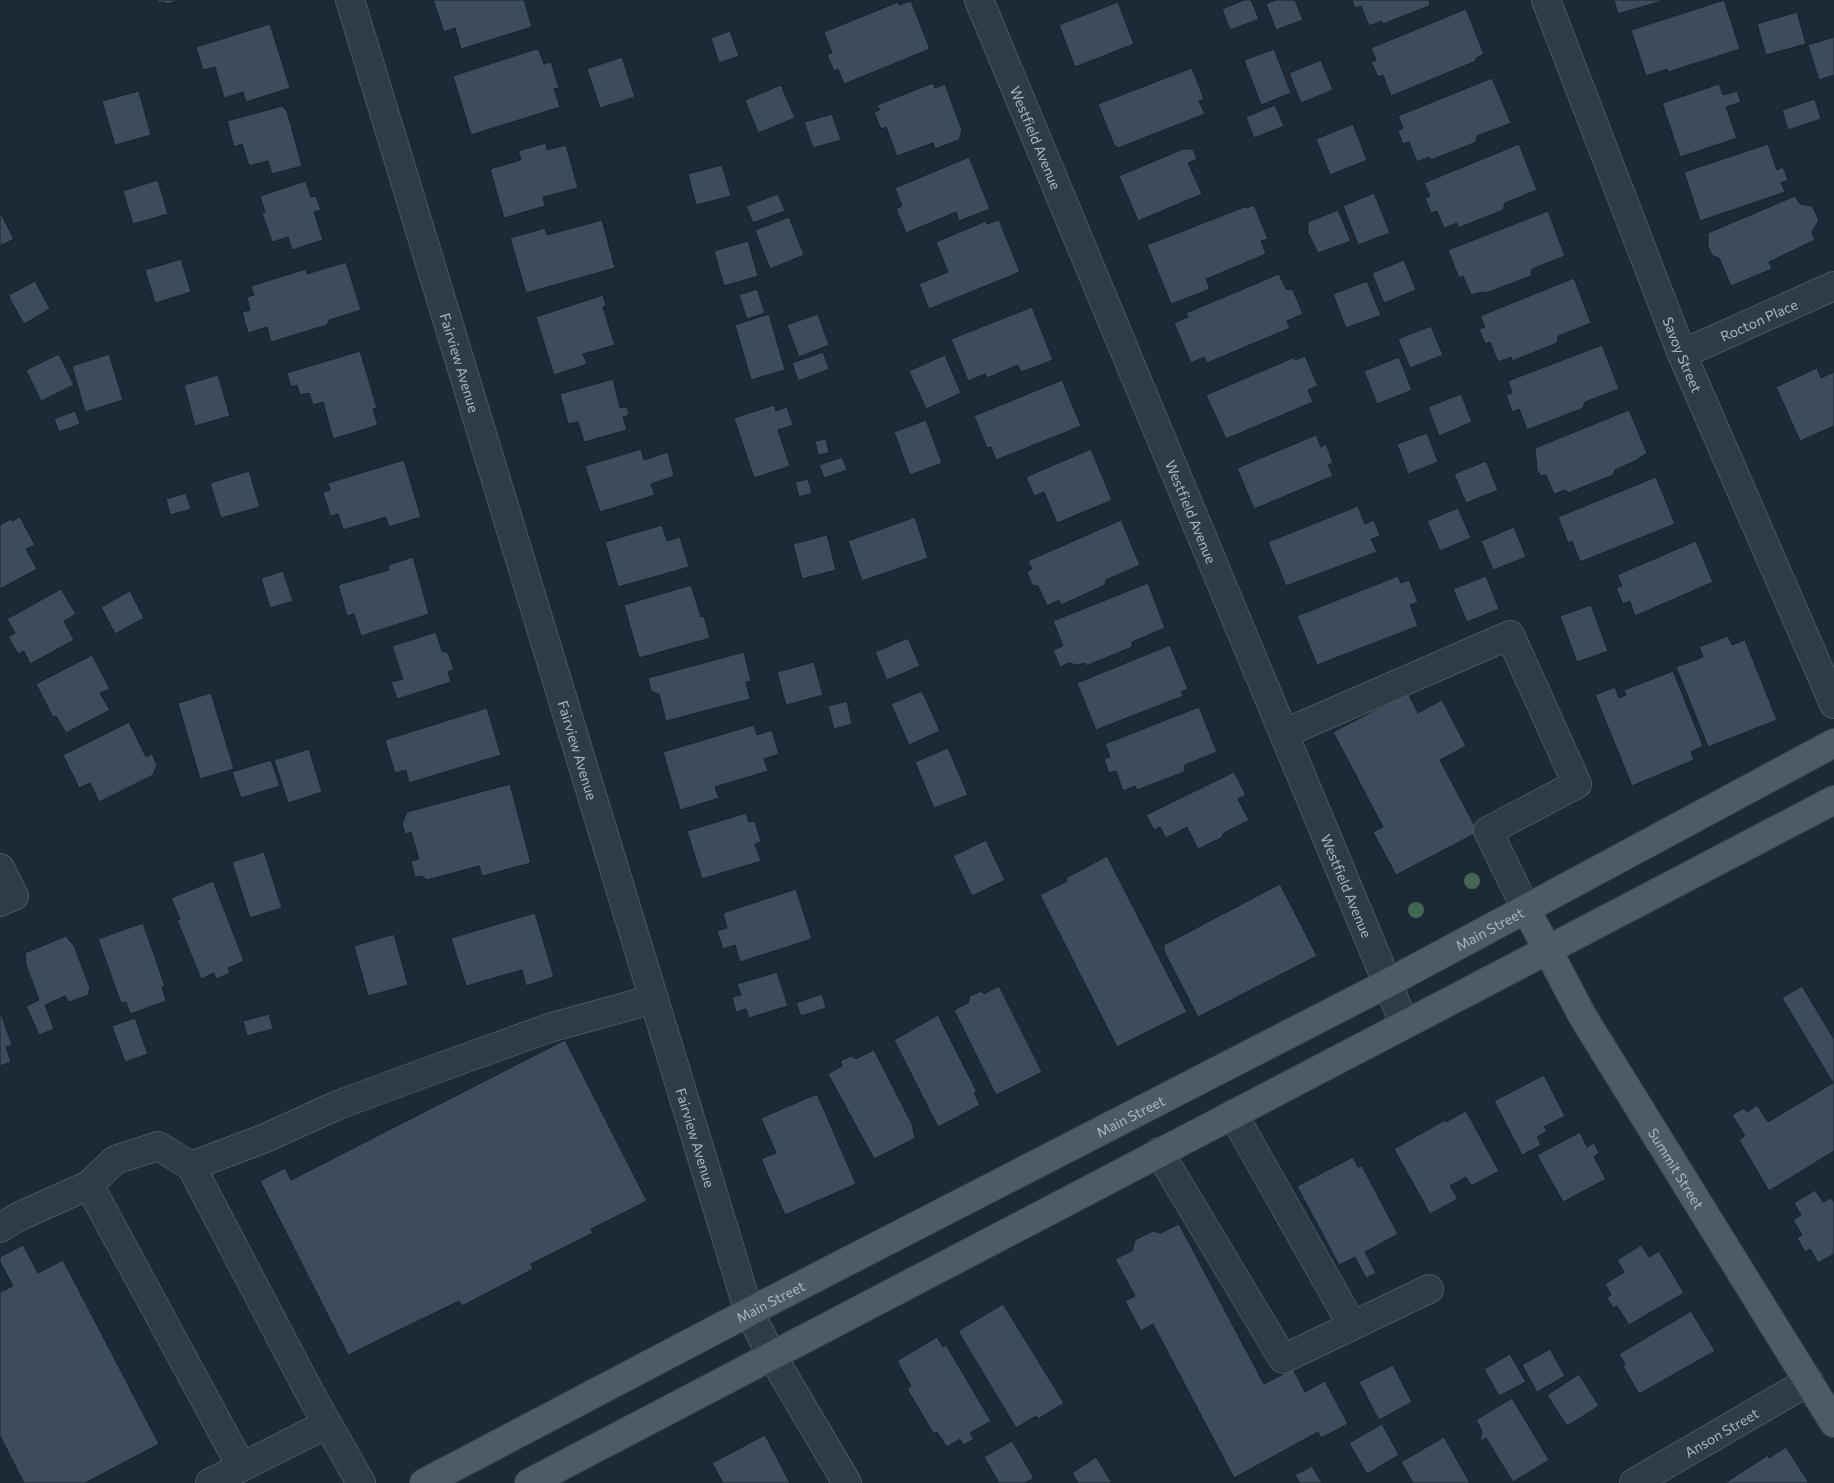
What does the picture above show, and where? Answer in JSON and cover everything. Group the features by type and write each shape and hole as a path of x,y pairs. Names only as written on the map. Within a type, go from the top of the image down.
{"main road":[{"name":"Main Street","path":"424,1483 749,1312 1388,983 1834,743"},
{"path":"528,1483 1547,948 1834,800"},
{"name":"Summit Street","path":"1526,909 1583,1016 1834,1423"}],"street":[{"name":"Fairview Avenue","path":"350,0 749,1312 772,1356 847,1483"},
{"name":"Westfield Avenue","path":"978,0 1404,1023"},
{"name":"Savoy Street","path":"1546,0 1682,354 1834,704"},
{"name":"Rocton Place","path":"1682,354 1834,286"},
{"path":"1285,734 1510,635 1577,784 1488,831 1526,909"},
{"path":"0,868 7,899"},
{"path":"191,1166 263,1139 338,1105 549,1028 654,999"},
{"path":"1233,1114 1352,1325"},
{"path":"0,1228 18,1217 89,1185 116,1160 158,1146 191,1166 327,1424 361,1483"},
{"path":"1159,1152 1283,1359 1429,1289"},
{"path":"89,1185 241,1466"},
{"name":"Anson Street","path":"1634,1483 1809,1381"},
{"path":"210,1483 327,1424"}],"building":[{"path":"157,0 180,0 167,4 163,2 158,3"},
{"path":"433,0 524,0 532,27 461,49 455,28 444,32"},
{"path":"1244,0 1251,0 1259,19 1230,30 1222,9"},
{"path":"1276,0 1295,0 1303,20 1276,30 1266,4"},
{"path":"1352,0 1430,0 1429,6 1383,24 1382,21 1369,26 1361,6 1355,8"},
{"path":"1614,0 1665,0 1618,14"},
{"path":"1724,0 1740,49 1668,72 1667,69 1646,76 1631,30"},
{"path":"911,1 930,49 844,84 838,69 834,71 827,55 832,53 824,32 898,2 899,5"},
{"path":"1118,2 1134,44 1075,67 1059,25"},
{"path":"1466,9 1484,54 1476,58 1476,61 1391,96 1383,75 1378,77 1371,62 1376,60 1371,48"},
{"path":"1797,12 1806,44 1766,55 1757,24"},
{"path":"270,24 290,88 246,102 243,92 224,98 215,67 203,70 196,47"},
{"path":"730,31 739,56 719,63 711,38"},
{"path":"1834,37 1834,75 1819,80 1808,45"},
{"path":"536,49 539,50 544,64 551,62 559,88 554,89 560,107 471,135 453,76"},
{"path":"1274,49 1291,93 1261,105 1244,60"},
{"path":"622,57 635,97 600,108 587,69"},
{"path":"1321,60 1333,90 1301,103 1289,73"},
{"path":"1192,68 1204,99 1199,101 1205,114 1118,148 1114,145 1098,104"},
{"path":"1492,78 1511,123 1477,136 1476,142 1431,160 1429,157 1417,162 1409,142 1403,144 1398,131 1403,128 1398,116"},
{"path":"933,83 935,88 945,84 962,130 959,140 935,149 933,143 897,156 886,127 881,129 874,112 880,110 877,105"},
{"path":"1719,84 1723,95 1737,91 1741,102 1726,107 1737,138 1680,157 1662,103"},
{"path":"781,85 795,118 758,133 745,100"},
{"path":"139,91 151,135 115,145 102,101"},
{"path":"1815,99 1821,119 1788,130 1782,110"},
{"path":"1275,105 1284,126 1254,138 1246,117"},
{"path":"282,106 287,111 302,166 272,174 268,161 249,166 242,144 234,147 227,121"},
{"path":"832,114 841,140 813,148 804,122"},
{"path":"1353,124 1367,160 1330,175 1316,139"},
{"path":"546,143 547,150 566,145 578,188 543,197 545,206 504,218 490,169 521,160 518,151"},
{"path":"1519,144 1537,190 1505,203 1503,210 1458,228 1457,223 1444,228 1437,211 1431,213 1425,198 1430,196 1424,183"},
{"path":"1768,144 1777,170 1783,167 1788,180 1781,183 1785,192 1700,221 1684,172"},
{"path":"1183,149 1193,149 1197,159 1188,163 1202,194 1138,221 1119,176"},
{"path":"969,157 990,209 959,221 956,212 906,233 896,209 902,206 895,188"},
{"path":"722,165 731,196 696,205 688,174"},
{"path":"158,180 168,214 133,224 123,191"},
{"path":"306,181 311,197 316,196 321,210 314,212 323,240 292,250 288,237 272,242 262,213 265,212 260,196"},
{"path":"1374,193 1390,233 1358,245 1343,206"},
{"path":"778,194 785,211 753,223 746,206"},
{"path":"1795,196 1800,204 1812,206 1819,220 1812,232 1815,240 1769,262 1772,269 1731,286 1719,258 1713,256 1708,247 1708,233"},
{"path":"1254,205 1268,239 1261,241 1266,254 1206,279 1210,289 1171,304 1147,245 1247,206 1247,208"},
{"path":"1338,210 1351,241 1318,253 1308,233 1308,222"},
{"path":"1548,211 1565,256 1532,269 1531,276 1486,293 1482,292 1471,295 1463,276 1459,278 1448,250"},
{"path":"0,212 14,239 0,246"},
{"path":"789,217 804,255 770,269 755,230"},
{"path":"602,220 615,268 526,293 510,238 545,228 547,235"},
{"path":"999,220 1020,272 929,309 919,284 948,272 936,242 986,221 987,224"},
{"path":"748,241 758,276 724,286 714,251"},
{"path":"181,259 191,292 155,303 145,270"},
{"path":"1404,260 1416,290 1384,303 1372,273"},
{"path":"346,262 361,310 329,320 327,325 271,342 267,327 248,333 242,312 250,310 247,297 254,295 251,286 306,269 307,274"},
{"path":"1279,274 1286,289 1293,290 1303,314 1287,321 1290,328 1207,363 1204,357 1191,363 1174,323 1188,317 1186,313"},
{"path":"1574,278 1591,323 1558,336 1557,343 1512,361 1511,357 1498,362 1490,342 1485,344 1479,329 1485,327 1480,316"},
{"path":"35,281 50,309 24,324 9,295"},
{"path":"1367,281 1381,315 1346,328 1333,294"},
{"path":"757,289 765,313 747,319 739,295"},
{"path":"603,295 606,306 603,307 615,345 583,354 587,364 554,375 536,317"},
{"path":"1032,307 1053,360 1021,372 1018,365 987,378 985,374 968,381 951,339"},
{"path":"769,314 785,370 751,380 735,325"},
{"path":"818,314 829,345 799,357 787,325"},
{"path":"1431,326 1443,355 1410,368 1398,339"},
{"path":"1602,345 1619,389 1585,402 1583,408 1527,430 1519,409 1512,412 1506,395 1512,393 1508,381"},
{"path":"360,351 377,408 373,409 378,425 333,439 323,402 313,405 309,393 300,395 297,385 291,387 287,373"},
{"path":"823,352 829,369 798,381 792,363"},
{"path":"59,354 74,385 41,401 26,370"},
{"path":"109,354 123,400 85,412 72,366"},
{"path":"945,355 961,393 926,409 909,371"},
{"path":"1305,356 1318,386 1308,390 1313,402 1226,439 1206,395 1295,357 1295,360"},
{"path":"1399,357 1412,390 1377,404 1364,371"},
{"path":"1817,368 1821,378 1834,372 1834,426 1800,441 1776,387"},
{"path":"218,375 230,416 195,426 184,385"},
{"path":"613,379 620,408 627,407 629,415 623,417 627,430 584,442 578,422 568,424 560,394"},
{"path":"1062,380 1081,426 996,460 991,447 987,448 974,416"},
{"path":"1461,394 1472,422 1439,436 1428,407"},
{"path":"774,405 776,411 787,407 793,425 778,430 790,466 754,478 734,418"},
{"path":"1629,410 1647,453 1615,470 1613,475 1568,493 1566,490 1554,494 1546,475 1541,476 1537,470 1535,448"},
{"path":"75,411 80,424 59,432 54,419"},
{"path":"926,420 942,463 910,475 894,432"},
{"path":"1427,433 1438,462 1408,474 1397,444"},
{"path":"1316,435 1321,447 1326,444 1333,463 1328,465 1333,476 1254,509 1237,468"},
{"path":"826,439 829,453 818,455 815,441"},
{"path":"641,449 644,460 668,452 674,476 651,484 655,495 600,512 585,466"},
{"path":"1091,449 1112,500 1057,523 1044,492 1034,496 1026,477"},
{"path":"842,457 847,470 824,478 819,465"},
{"path":"404,460 421,517 389,527 386,517 343,530 338,514 330,516 323,492 330,490 328,483"},
{"path":"1486,461 1498,490 1466,503 1454,474"},
{"path":"249,471 260,507 221,518 210,483"},
{"path":"1656,477 1675,524 1580,562 1572,541 1568,543 1558,517"},
{"path":"808,479 812,493 799,497 795,482"},
{"path":"186,493 191,509 170,515 166,499"},
{"path":"1358,506 1365,524 1374,520 1380,536 1371,539 1377,552 1286,586 1268,542"},
{"path":"1458,508 1471,538 1440,551 1427,521"},
{"path":"20,517 35,545 26,549 37,569 0,589 0,525"},
{"path":"915,517 928,558 862,581 848,541"},
{"path":"1121,520 1140,565 1106,580 1105,585 1061,605 1059,600 1047,606 1038,586 1032,585 1027,572 1032,569 1028,561"},
{"path":"662,525 667,541 680,537 689,567 618,587 605,542"},
{"path":"1514,527 1526,557 1493,570 1481,541"},
{"path":"827,535 836,570 802,579 793,544"},
{"path":"1696,541 1713,582 1635,616 1630,601 1623,604 1616,588 1622,586 1617,575"},
{"path":"413,557 429,614 361,636 354,614 347,616 338,585 389,570 388,565"},
{"path":"283,571 293,601 270,608 261,578"},
{"path":"1398,576 1401,583 1409,580 1418,602 1410,605 1418,626 1317,665 1297,616"},
{"path":"1486,576 1499,609 1467,622 1453,589"},
{"path":"1148,583 1165,628 1132,642 1132,647 1086,666 1085,663 1077,665 1069,663 1060,667 1053,650 1063,646 1053,621"},
{"path":"691,585 701,617 704,616 710,638 639,658 624,605"},
{"path":"61,589 76,614 64,621 74,640 30,664 24,651 18,654 8,637 15,633 7,619"},
{"path":"130,591 144,618 115,634 101,607"},
{"path":"1591,605 1608,651 1577,662 1560,616"},
{"path":"436,632 442,651 448,653 454,670 448,672 451,682 397,699 391,682 403,679 392,646"},
{"path":"1728,636 1732,645 1745,640 1777,720 1708,747 1676,667 1703,657 1699,647"},
{"path":"908,638 920,666 887,680 875,652"},
{"path":"1170,645 1188,689 1181,692 1183,696 1096,730 1077,683"},
{"path":"744,652 751,681 746,682 750,699 666,721 659,694 651,691 648,678"},
{"path":"92,655 110,689 100,693 110,710 66,733 56,716 53,717 36,684"},
{"path":"814,662 823,695 786,705 777,672"},
{"path":"1673,671 1703,746 1691,752 1694,760 1632,786 1595,695 1615,687 1619,698 1626,695 1624,690"},
{"path":"922,691 940,731 909,745 891,704"},
{"path":"211,693 234,769 200,779 178,703"},
{"path":"1408,693 1418,713 1442,700 1466,746 1440,760 1478,832 1396,875 1373,832 1383,827 1333,732"},
{"path":"847,701 852,724 834,729 828,706"},
{"path":"1199,707 1217,752 1185,765 1184,772 1137,790 1135,786 1123,791 1116,771 1109,773 1104,759 1110,757 1105,744"},
{"path":"487,708 501,755 409,783 406,770 395,773 385,740"},
{"path":"129,722 146,757 152,754 157,765 153,775 99,802 90,783 79,788 63,755"},
{"path":"754,725 757,735 772,730 779,754 764,759 768,771 715,787 719,798 680,810 663,752"},
{"path":"948,748 968,795 934,808 915,762"},
{"path":"309,749 322,792 288,803 274,760"},
{"path":"271,760 280,786 241,798 232,772"},
{"path":"1234,772 1246,795 1238,799 1249,820 1224,833 1221,838 1198,849 1187,827 1166,838 1160,827 1154,830 1146,815"},
{"path":"510,784 531,863 482,876 479,866 427,880 422,876 415,877 411,861 419,859 411,832 405,834 402,824 407,812"},
{"path":"746,813 749,822 755,821 761,842 755,844 761,861 702,879 687,831"},
{"path":"986,840 1005,880 972,896 953,856"},
{"path":"264,852 282,908 250,918 232,862"},
{"path":"1107,856 1187,1012 1117,1047 1040,895 1067,881 1066,878"},
{"path":"213,881 244,961 228,968 230,973 216,979 214,973 201,979 177,920 180,919 171,898"},
{"path":"1280,884 1317,956 1198,1017 1164,951 1164,945"},
{"path":"796,889 812,939 740,962 735,945 723,949 717,931 727,928 723,913"},
{"path":"535,913 554,977 526,986 522,970 466,986 451,938"},
{"path":"143,923 165,986 162,987 166,1001 130,1014 126,1002 121,1003 98,939"},
{"path":"394,934 408,985 368,996 354,946"},
{"path":"66,936 74,946 90,988 88,995 69,1002 65,996 45,1005 54,1029 39,1035 26,1006 39,1000 26,965 25,953"},
{"path":"777,972 788,1006 749,1018 746,1009 736,1012 732,997 741,995 737,984"},
{"path":"999,986 1042,1072 996,1095 954,1010 968,1003 970,996 982,991 984,994"},
{"path":"1802,986 1834,1039 1834,1151 1769,1191 1739,1140 1745,1136 1732,1115 1744,1108 1747,1112 1757,1105 1768,1122 1833,1083 1782,998"},
{"path":"822,994 826,1008 801,1016 796,1003"},
{"path":"0,1011 12,1045 6,1047 11,1062 0,1066"},
{"path":"269,1014 273,1029 247,1036 243,1021"},
{"path":"938,1015 977,1092 974,1093 980,1105 938,1127 894,1040"},
{"path":"135,1018 148,1054 125,1062 112,1026"},
{"path":"565,1040 647,1201 591,1229 593,1233 531,1264 533,1269 462,1306 459,1301 348,1355 260,1181 285,1168 291,1180"},
{"path":"874,1050 912,1124 915,1138 874,1159 828,1074 842,1066 840,1061 851,1056 856,1059"},
{"path":"1544,1075 1565,1116 1544,1127 1547,1131 1537,1137 1541,1145 1522,1155 1494,1101"},
{"path":"817,1094 856,1184 785,1215 761,1159 776,1153 761,1118"},
{"path":"1466,1111 1499,1171 1471,1186 1466,1177 1450,1186 1458,1199 1430,1214 1394,1149 1445,1120 1446,1122"},
{"path":"1580,1132 1587,1147 1594,1143 1599,1153 1594,1157 1606,1179 1563,1202 1537,1155"},
{"path":"1353,1157 1358,1167 1362,1166 1398,1234 1365,1252 1376,1273 1366,1278 1355,1257 1339,1265 1297,1186"},
{"path":"1815,1190 1823,1202 1831,1198 1834,1202 1834,1254 1818,1263 1810,1249 1805,1252 1797,1238 1802,1235 1793,1220 1801,1215 1794,1203"},
{"path":"1179,1224 1264,1384 1293,1369 1305,1392 1325,1381 1348,1424 1321,1438 1318,1432 1234,1478 1153,1324 1141,1331 1125,1301 1135,1296 1115,1259 1132,1251 1135,1240 1153,1231 1161,1233"},
{"path":"23,1245 38,1273 63,1260 159,1444 85,1483 24,1483 0,1436 0,1292 13,1286 0,1262 0,1257"},
{"path":"1641,1245 1649,1257 1659,1251 1684,1293 1629,1325 1617,1306 1613,1308 1607,1298 1611,1295 1605,1284 1624,1272 1617,1260"},
{"path":"1003,1304 1064,1403 1038,1419 1036,1416 1016,1428 958,1331"},
{"path":"1691,1311 1715,1351 1639,1394 1623,1366 1625,1364 1619,1354"},
{"path":"937,1337 943,1347 946,1345 991,1421 970,1433 974,1439 963,1445 960,1439 947,1447 937,1432 934,1434 907,1389 911,1386 897,1361"},
{"path":"1550,1349 1565,1376 1537,1392 1522,1365"},
{"path":"1510,1354 1526,1382 1499,1396 1484,1369"},
{"path":"1393,1365 1412,1402 1379,1420 1359,1382"},
{"path":"1579,1374 1599,1406 1567,1426 1547,1395"},
{"path":"1512,1398 1549,1460 1513,1482 1486,1438 1480,1442 1482,1431 1476,1420"},
{"path":"1382,1424 1399,1455 1367,1474 1349,1443"},
{"path":"765,1435 790,1483 723,1483 712,1463"},
{"path":"1444,1437 1470,1483 1413,1483 1401,1462"},
{"path":"1012,1441 1034,1478 1025,1483 999,1483 984,1457"},
{"path":"1786,1447 1809,1483 1725,1483 1768,1455 1769,1458"},
{"path":"1096,1457 1112,1483 1078,1483 1072,1473"},
{"path":"1312,1466 1322,1483 1300,1483 1295,1475"}]}
